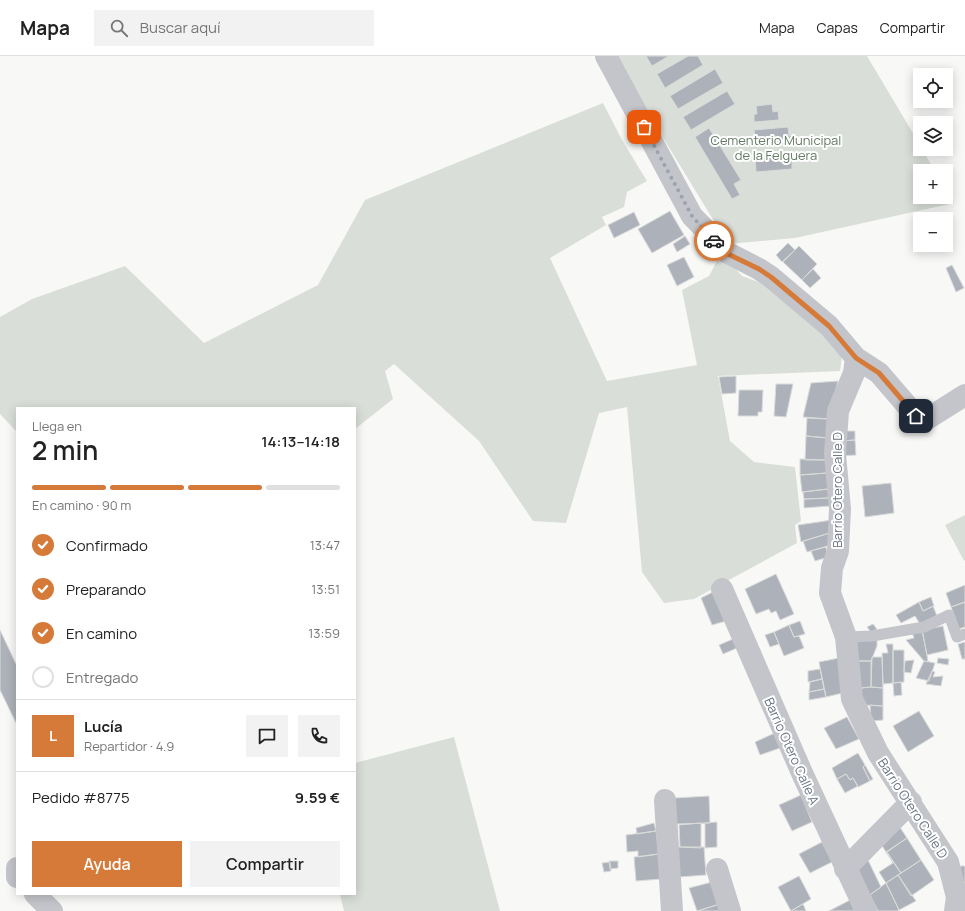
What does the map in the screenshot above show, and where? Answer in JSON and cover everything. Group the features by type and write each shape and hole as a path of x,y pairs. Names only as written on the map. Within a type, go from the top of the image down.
{"street":[{"path":"606,56 692,216 728,254 759,269 771,277 829,326 856,358 879,373 907,408 916,416 922,419 927,419 965,395"},
{"name":"Barrio Otero Calle D","path":"856,358 854,373 838,411 835,454 840,509 838,551 832,568 830,593 846,637 852,699 878,753 911,802 948,862 957,897 955,911"},
{"name":"Barrio Otero Calle A","path":"722,589 845,869 866,911"},
{"path":"665,800 672,911"},
{"path":"845,869 911,802"},
{"path":"717,869 730,911"},
{"path":"36,895 52,911"}],"lane":[{"path":"846,637 872,636 924,627 949,616 957,637 965,634"}],"green space":[{"name":"Cementerio Municipal de la Felguera","path":"613,56 867,56 913,133 913,156 926,156 931,164 913,164 913,204 949,204 795,238 728,244"},
{"path":"603,103 622,140 647,181 627,192 624,207 602,217 606,225 550,258 607,381 697,365 682,290 709,276 717,261 729,261 742,276 767,285 843,349 840,371 718,376 730,441 754,462 795,467 801,521 795,525 797,543 694,599 664,603 642,572 627,407 599,413 566,523 533,521 479,441 394,364 385,371 393,399 356,428 356,407 16,407 16,431 0,414 0,317 32,299 125,266 204,343 318,285 365,200"},
{"path":"965,515 965,560 964,561 945,525"},
{"path":"454,737 500,911 344,911 340,895 356,895 356,763"}],"building":[{"path":"646,56 669,56 652,66"},
{"path":"688,56 698,56 703,65 665,88 657,74"},
{"path":"715,69 723,83 678,109 670,96"},
{"path":"727,91 735,104 691,130 683,117"},
{"path":"772,104 773,112 778,111 779,120 754,122 754,114 757,114 756,106"},
{"path":"788,127 789,136 797,135 798,143 756,147 754,130"},
{"path":"709,128 741,180 734,184 740,195 732,199 695,137"},
{"path":"807,151 807,159 792,160 792,169 756,172 755,156"},
{"path":"670,211 684,235 652,253 638,229"},
{"path":"634,212 640,225 614,238 608,225"},
{"path":"685,236 690,244 677,252 673,244"},
{"path":"788,243 795,250 782,262 776,255"},
{"path":"799,246 817,264 802,280 783,262"},
{"path":"684,257 694,277 677,286 667,265"},
{"path":"952,265 964,288 956,292 946,268"},
{"path":"813,269 821,278 810,288 802,280"},
{"path":"736,376 736,393 722,394 719,377"},
{"path":"838,381 829,419 803,417 811,383"},
{"path":"776,384 793,384 786,417 774,416"},
{"path":"739,390 763,390 762,412 758,412 758,416 738,416"},
{"path":"807,418 828,419 827,438 806,436"},
{"path":"840,431 855,431 855,440 841,441"},
{"path":"806,436 829,438 827,460 805,460"},
{"path":"855,440 856,455 841,456 841,441"},
{"path":"800,459 827,460 827,473 800,475"},
{"path":"827,473 828,489 802,492 800,475"},
{"path":"891,483 894,513 865,517 862,486"},
{"path":"828,489 829,498 804,499 803,492"},
{"path":"829,498 830,506 804,508 804,499"},
{"path":"832,520 833,532 801,542 798,525"},
{"path":"833,532 834,544 807,552 803,541"},
{"path":"826,547 828,557 815,561 811,551"},
{"path":"776,574 794,614 780,620 776,611 771,613 769,609 756,614 745,589"},
{"path":"965,585 965,602 951,607 946,593"},
{"path":"715,591 726,621 712,625 701,598"},
{"path":"931,597 934,606 923,611 919,602"},
{"path":"919,602 923,611 933,606 937,616 920,624 915,616 901,623 896,615"},
{"path":"965,602 965,627 959,629 951,607"},
{"path":"800,621 805,634 794,637 789,625"},
{"path":"873,624 877,629 871,632 867,627"},
{"path":"789,625 794,637 799,636 804,648 784,656 774,632"},
{"path":"943,626 948,650 927,655 922,630"},
{"path":"0,630 16,664 16,723 0,690"},
{"path":"922,630 928,662 924,661 906,640 914,638 912,632"},
{"path":"774,632 779,644 770,647 765,635"},
{"path":"733,639 737,648 723,654 719,645"},
{"path":"855,640 877,640 877,646 871,661 855,661"},
{"path":"965,642 965,659 962,659 958,644"},
{"path":"886,644 893,644 893,683 883,684 882,653 888,653"},
{"path":"893,650 904,650 904,682 893,683"},
{"path":"872,657 882,657 883,688 871,687"},
{"path":"839,658 847,692 826,697 819,662"},
{"path":"938,658 949,659 948,665 937,663"},
{"path":"914,660 911,673 904,672 905,661"},
{"path":"855,661 871,661 871,687 861,688"},
{"path":"924,661 935,663 929,681 916,678"},
{"path":"820,669 822,679 808,682 808,671"},
{"path":"932,671 935,672 933,677 943,676 941,686 926,684"},
{"path":"822,679 824,689 809,692 810,682"},
{"path":"901,682 902,695 894,696 893,683"},
{"path":"861,688 883,688 883,706 862,705"},
{"path":"824,689 826,697 809,700 809,692"},
{"path":"870,705 883,706 883,720 871,721"},
{"path":"919,711 934,736 908,752 893,726"},
{"path":"847,717 859,739 836,749 824,728"},
{"path":"777,732 783,747 760,755 755,742"},
{"path":"858,753 865,765 863,767 870,781 858,787 853,778 850,780 846,774 837,779 832,768"},
{"path":"865,765 873,779 870,781 863,767"},
{"path":"846,774 850,780 853,778 858,786 845,793 837,779"},
{"path":"801,795 812,822 792,831 779,805"},
{"path":"709,796 710,823 676,824 675,798"},
{"path":"717,822 717,847 705,848 705,823"},
{"path":"654,823 656,831 637,834 636,828"},
{"path":"701,823 701,848 680,847 679,825"},
{"path":"899,826 907,838 886,852 881,844"},
{"path":"656,831 659,854 638,857 638,851 627,852 626,835"},
{"path":"907,838 921,860 901,873 887,852"},
{"path":"822,842 832,862 810,873 799,854"},
{"path":"676,847 704,847 706,875 679,877"},
{"path":"886,852 901,873 886,883 879,872 893,863"},
{"path":"659,854 661,879 636,881 634,857"},
{"path":"867,858 881,887 867,897 854,871"},
{"path":"921,860 934,880 911,896 898,875"},
{"path":"609,861 618,861 618,868 610,869"},
{"path":"610,862 611,871 604,872 602,863"},
{"path":"960,866 965,866 965,882 962,883"},
{"path":"898,875 916,901 899,910 886,883"},
{"path":"799,876 811,899 791,911 778,887"},
{"path":"712,882 720,904 697,911 689,888"},
{"path":"886,883 899,910 897,911 878,911 870,895"},
{"path":"850,900 855,911 829,911"},
{"path":"720,904 722,911 698,911"},
{"path":"803,904 806,911 791,911"}],"way so far":[{"path":"644,127 692,216 714,241"}],"route":[{"path":"714,241 728,254 759,269 771,277 829,326 856,358 879,373 907,408 916,416"}]}
